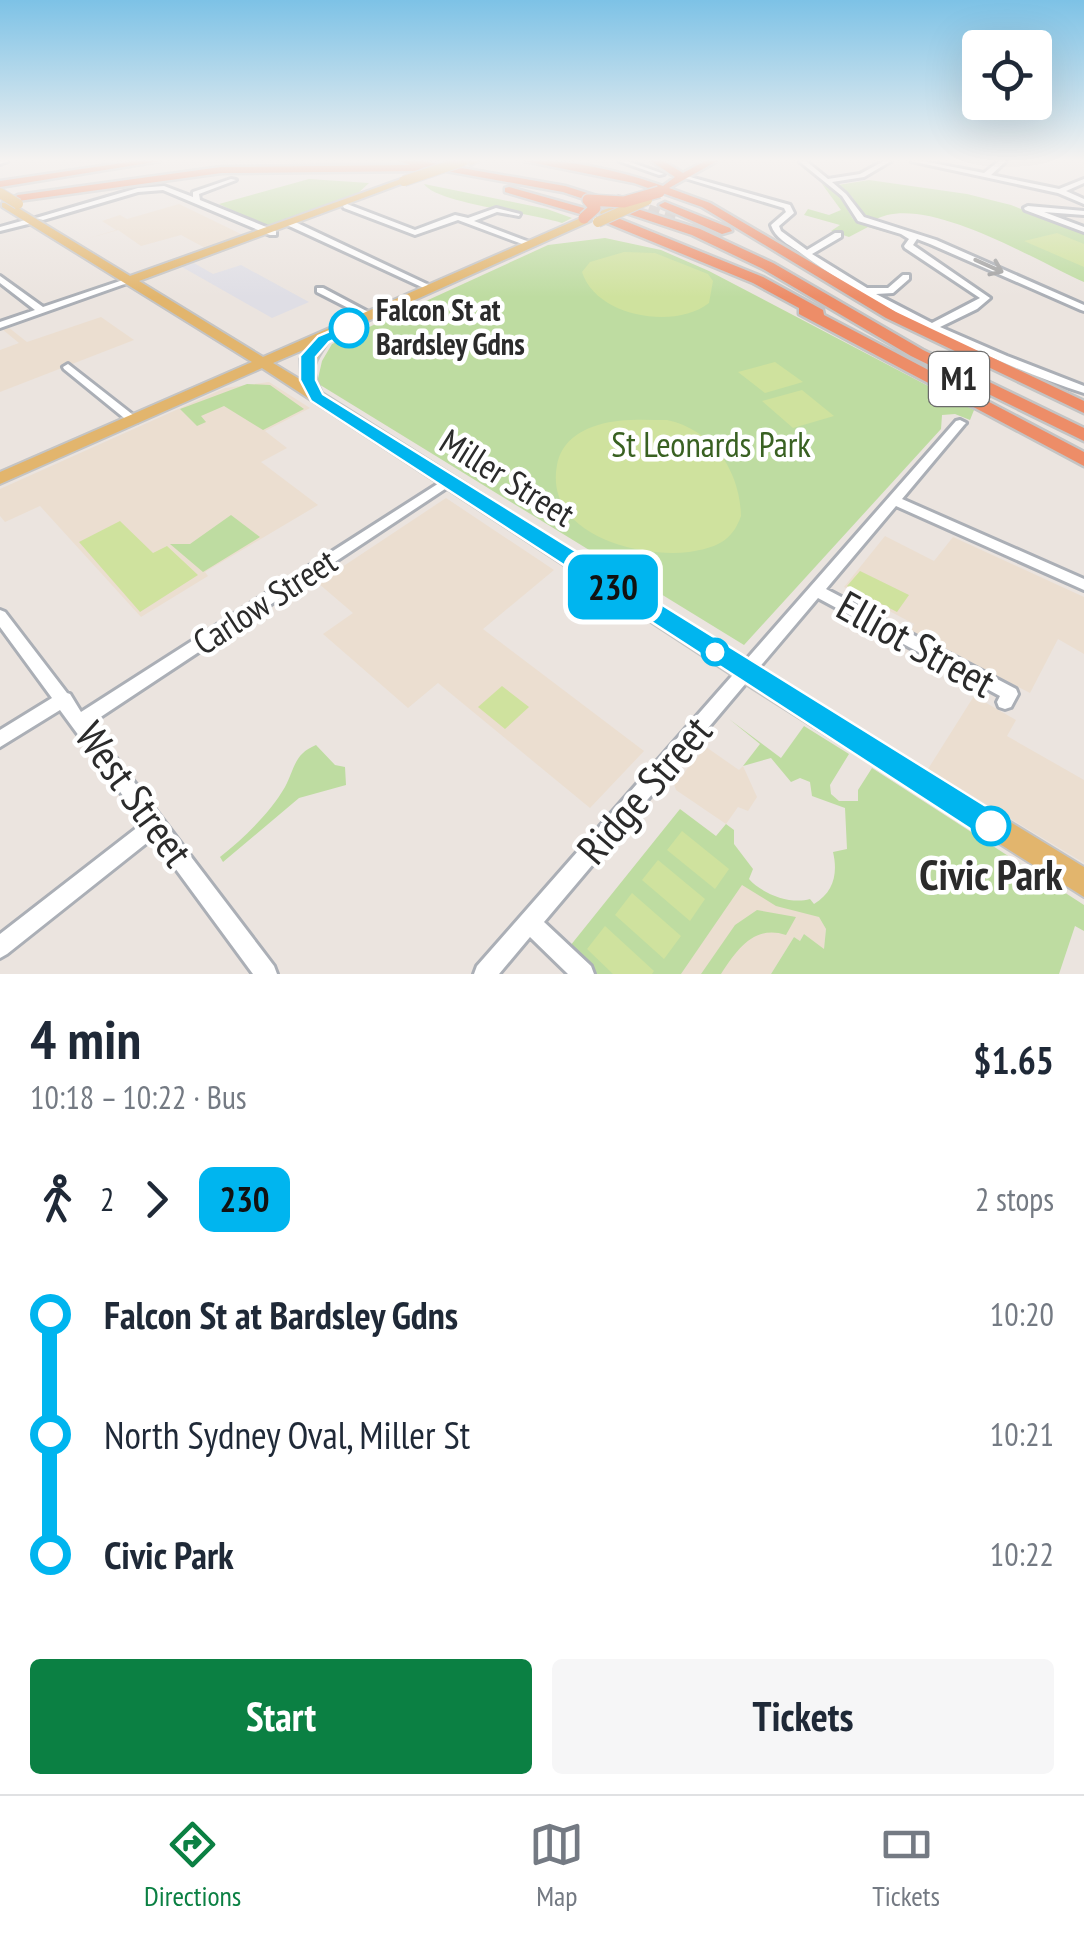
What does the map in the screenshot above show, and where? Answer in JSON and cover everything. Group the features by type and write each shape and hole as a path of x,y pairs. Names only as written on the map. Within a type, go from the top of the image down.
{"highway":[{"path":"23,206 55,206"},
{"path":"580,206 673,214 740,239 926,349 930,339"},
{"name":"M1","path":"584,206 605,211"},
{"name":"M1","path":"587,206 605,211 840,319 1084,435"},
{"name":"M1","path":"592,206 722,246 840,319 1084,449"},
{"path":"593,206 605,211 673,214"},
{"path":"595,206 674,250 819,319"},
{"path":"605,211 613,206"},
{"path":"620,206 710,238 768,266 916,353 1084,435"},
{"path":"669,206 729,257 844,322 840,319"},
{"path":"708,206 930,339 1084,408"},
{"name":"M1","path":"673,214 930,339 1084,435"},
{"name":"M1","path":"752,279 819,319 1084,460"},
{"path":"867,313 1084,419"}],"main road":[{"name":"Miller Street","path":"20,206 94,254 111,270 1084,884"},
{"path":"129,280 339,206"},
{"path":"292,224 346,206"},
{"path":"263,363 492,264 613,206"},
{"path":"0,479 605,211"},
{"path":"111,270 160,270"},
{"path":"316,397 309,384 307,359 324,339"},
{"path":"212,385 244,378 289,379"}],"street":[{"path":"1,228 19,206"},
{"path":"214,206 271,232"},
{"path":"348,206 416,233 458,217 528,243"},
{"path":"784,206 790,213 775,225 793,244 930,339 1082,384"},
{"path":"850,206 856,217 936,243 1084,308"},
{"path":"1084,213 1028,208 1084,230"},
{"path":"469,220 496,210 516,214"},
{"path":"292,224 429,287"},
{"path":"898,231 914,238 908,246 986,297 980,304 944,317 930,339"},
{"path":"806,254 838,235"},
{"path":"793,244 818,247"},
{"path":"864,291 890,290 906,277"},
{"path":"0,280 42,310"},
{"path":"0,325 129,280"},
{"path":"320,290 368,314"},
{"path":"68,367 133,420"},
{"name":"Ridge Street","path":"484,974 960,423"},
{"name":"Carlow Street","path":"81,722 448,482"},
{"path":"896,501 1084,585"},
{"name":"Elliot Street","path":"816,590 1010,694 1006,702"},
{"name":"West Street","path":"0,616 266,974"},
{"path":"0,739 64,699"},
{"path":"0,947 156,824"},
{"path":"530,923 583,974"}],"shaded area":[{"path":"184,206 245,236 207,249 181,235 141,246 118,230 86,239 116,230 102,221 120,215 127,219"},
{"path":"194,263 213,274 241,265 309,302 272,318 182,267"},
{"path":"101,317 134,340 0,392 0,350 19,343 2,329 8,327 27,342"},
{"path":"269,382 310,408 265,431 287,448 261,462 318,505 205,572 208,576 141,617 40,506 5,522 0,516 0,489 225,388"},
{"path":"446,498 554,570 483,629 644,751 590,808 438,683 408,708 323,634 353,613 318,583"},
{"path":"885,536 934,561 953,537 1084,597 1084,654 1058,639 1030,693 910,631 914,624 844,587"},
{"path":"974,696 1016,720 1007,736 1084,780 1084,863 928,769"},
{"path":"706,747 739,770 743,766 757,797 748,811 738,807 726,824 676,790 674,784"},
{"path":"742,884 819,917 826,929 824,950 804,934 800,941 794,937 771,974 681,974"}],"green space":[{"path":"224,206 323,206 266,227"},
{"path":"486,206 534,206 572,218 562,223"},
{"path":"838,206 846,206 853,219 904,237 868,227 849,237 831,231 840,225 804,215 808,209 829,215 841,210"},
{"path":"857,206 1015,206 1084,234 1084,282 948,221 919,214 894,214 873,221 863,218"},
{"path":"1057,233 1084,244 1084,267 1024,241"},
{"name":"St Leonards Park","path":"605,238 661,250 709,271 974,410 970,420 955,414 942,415 941,429 744,645 317,383 322,361 332,344 548,245"},
{"path":"624,252 655,253 708,274 713,281 709,303 677,316 658,317 619,309 603,300 582,272 590,262"},
{"path":"775,362 803,382 765,393 738,372"},
{"path":"247,384 270,385 304,409 263,430 224,406 201,416 206,422 197,426 180,409"},
{"path":"802,390 834,416 793,428 762,401"},
{"path":"667,420 698,433 729,468 741,516 733,532 707,548 668,553 621,545 579,524 565,509 557,489 557,465 566,444 584,431 606,423"},
{"path":"231,515 260,537 203,572 170,544 190,544"},
{"path":"120,521 153,553 167,546 198,575 140,612 79,542"},
{"path":"860,571 909,595 897,612 847,586"},
{"path":"502,686 529,707 505,729 478,707"},
{"path":"729,719 781,758 804,726 849,754 830,785 831,794 839,801 858,801 858,790 872,768 1084,905 1084,931 1075,926 1059,974 771,974 794,937 800,941 804,934 824,949 826,929 819,917 776,906 742,885 681,974 590,974 566,951 680,809 716,836 726,824 734,830 734,844 753,869 749,879 768,893 785,899 810,899 814,904 830,888 835,867 833,852 847,849 845,808 812,796 810,782 800,778 791,782 771,758 743,766 760,744"},
{"path":"316,745 335,765 345,767 346,785 299,798 223,862 220,857 256,825 279,797 299,757"},
{"path":"682,831 729,869 715,889 667,850"},
{"path":"658,860 705,899 690,921 642,880"},
{"path":"632,893 681,936 664,959 615,915"},
{"path":"757,910 796,917 786,935 764,933 747,942 721,974 701,974 735,925"},
{"path":"605,926 654,971 652,974 613,974 587,949"}],"tunnel":[{"path":"638,206 679,220"}],"bus line":[{"name":"230","path":"349,328 324,339 308,356 308,380 316,397 991,826"}],"place":[{"name":"Falcon St at Bardsley Gdns","path":"349,328"},
{"name":"Civic Park","path":"991,826"}]}
